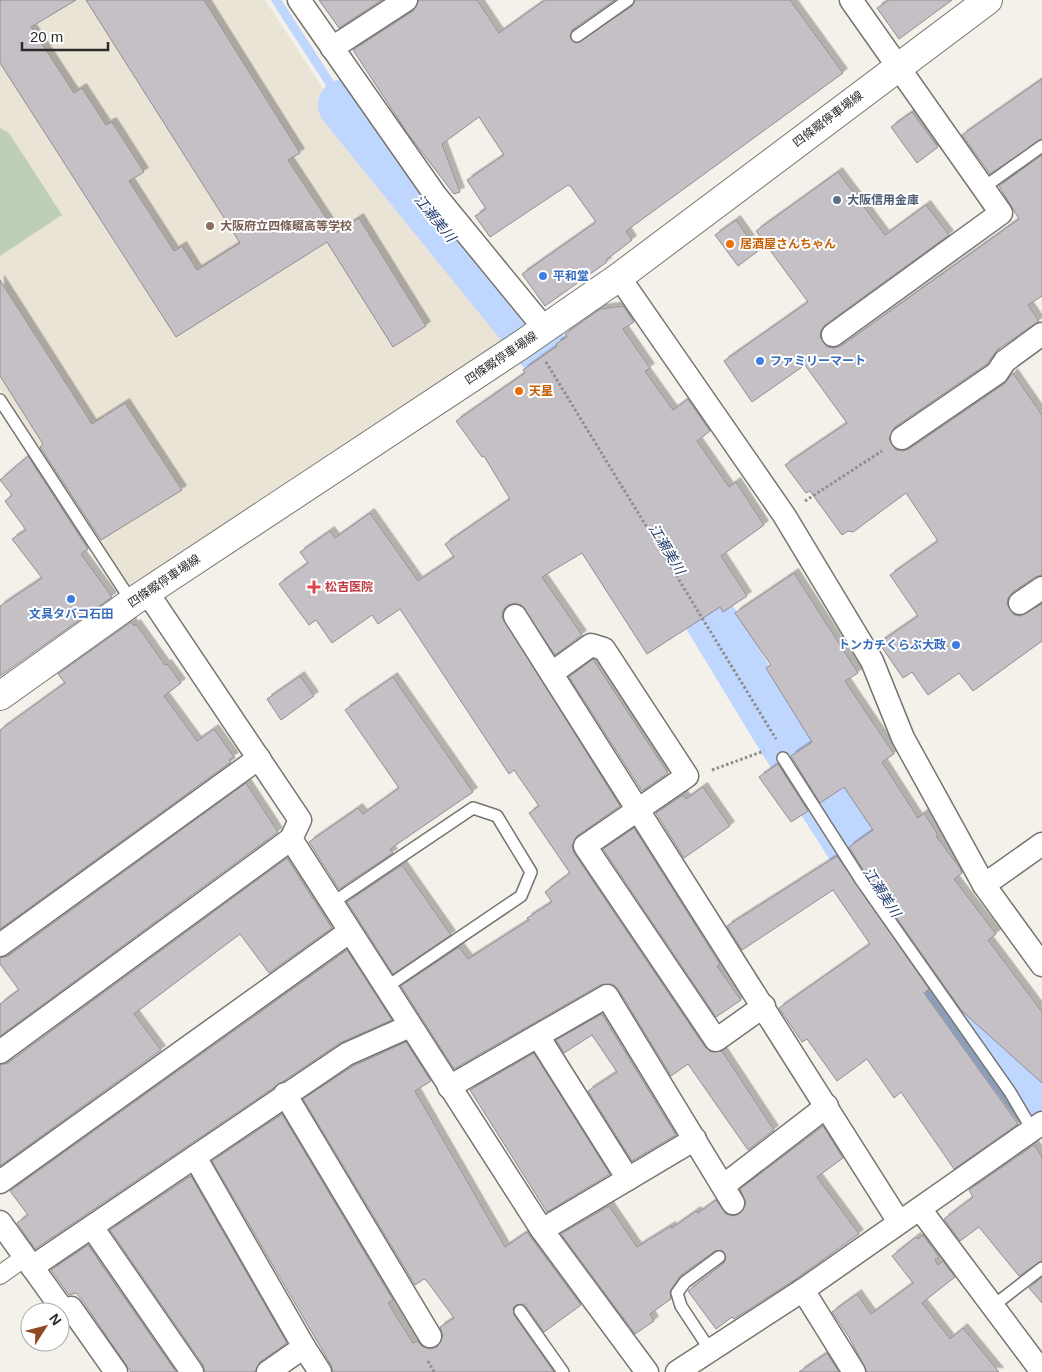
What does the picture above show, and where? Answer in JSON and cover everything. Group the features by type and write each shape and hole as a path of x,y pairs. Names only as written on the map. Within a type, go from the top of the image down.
{"main road":[{"name":"四條畷停車場線","path":"0,696 139,597 531,338 619,277 988,0"}],"street":[{"path":"299,0 436,196 531,338"},
{"path":"332,48 406,0"},
{"path":"832,335 1001,213 851,0"},
{"path":"619,277 784,515 872,661 903,738 984,885 1042,965"},
{"path":"902,438 996,373 1005,361 1042,334"},
{"path":"1020,603 1042,588"},
{"path":"0,1052 291,839 300,820 259,758 139,597"},
{"path":"515,616 764,1006 899,1222"},
{"path":"552,673 591,645 604,649 687,776 585,846 716,1040 764,1006"},
{"path":"0,945 259,758"},
{"path":"291,839 542,1230 646,1372"},
{"path":"984,885 1042,844"},
{"path":"0,1182 349,932"},
{"path":"449,1087 607,996 728,1195 827,1106"},
{"path":"0,1275 92,1227 285,1094 347,1054 410,1026"},
{"path":"538,1036 628,1179"},
{"path":"285,1094 430,1336"},
{"path":"676,1372 803,1290 1039,1126"},
{"path":"542,1230 695,1139"},
{"path":"196,1157 320,1372"},
{"path":"920,1209 1042,1372"},
{"path":"0,1222 63,1310 71,1308 116,1372"},
{"path":"92,1227 192,1372"},
{"path":"803,1290 854,1372"},
{"path":"268,1372 304,1347"}],"lane":[{"path":"577,36 628,0"},
{"path":"983,188 1042,146"},
{"path":"0,400 139,597"},
{"path":"783,758 861,880 1010,1092 1039,1126"},
{"path":"332,903 473,808 497,816 531,872 521,896 385,988"},
{"path":"710,1350 681,1306 678,1292 685,1282 719,1257"},
{"path":"992,1306 1042,1268"},
{"path":"520,1311 563,1372"}],"path":[{"path":"531,338 535,354 542,356 548,364 779,743"},
{"path":"784,515 902,438"},
{"path":"687,776 700,776 720,766 762,753 770,748"}],"shaded area":[{"name":"大阪府立四條畷高等学校","path":"0,0 265,0 338,111 504,341 130,588 0,389"}],"green space":[{"path":"0,128 9,133 62,215 0,256"}],"building":[{"path":"0,0 76,0 31,27 74,93 82,88 106,125 112,122 144,172 129,181 174,251 182,246 197,270 240,243 86,0 204,0 300,153 288,160 336,233 359,218 426,326 393,347 327,242 176,337 0,63"},
{"path":"319,0 382,0 339,28"},
{"path":"419,0 477,0 499,33 545,0 615,0 572,30 570,37 577,43 632,6 635,0 790,0 843,73 626,231 632,240 606,260 607,262 545,306 522,274 596,222 571,187 568,185 490,237 475,216 486,209 467,180 504,155 479,117 442,144 460,192 454,194 408,134 353,50 413,11"},
{"path":"889,0 952,0 899,39 877,8"},
{"path":"1042,79 1042,139 990,174 962,135"},
{"path":"912,112 938,147 917,163 891,127"},
{"path":"1042,155 1042,296 1028,305 1039,321 997,350 987,364 895,427 889,439 896,450 903,451 909,449 1004,384 1013,373 1042,415 1042,575 1035,577 1013,592 1008,598 1007,604 1014,615 1020,616 1042,604 1042,641 973,691 959,673 928,695 912,672 903,678 879,643 918,616 890,575 938,541 906,493 853,532 848,531 842,535 810,491 806,493 785,465 847,423 805,365 752,402 724,361 808,302 756,231 838,172 885,235 926,205 949,235 825,325 821,330 820,337 827,347 834,348 841,346 1019,219 999,186"},
{"path":"736,220 758,251 738,266 715,235"},
{"path":"0,280 92,424 125,403 182,490 101,540 40,447 43,444 0,376"},
{"path":"623,306 634,322 623,329 650,368 645,371 673,410 688,399 710,431 697,441 729,487 736,482 764,525 721,556 747,596 723,612 720,607 647,654 582,553 542,577 582,635 555,655 521,605 515,603 508,605 503,610 502,617 620,806 577,836 572,846 574,853 705,1047 711,1052 722,1051 774,1130 748,1150 688,1064 671,1076 618,989 613,984 600,985 454,1069 401,986 459,947 468,959 529,920 527,918 552,902 545,892 570,873 529,813 539,806 514,770 509,774 400,609 378,624 372,615 332,643 316,620 309,625 279,584 308,563 300,552 330,531 335,538 370,513 418,581 454,557 445,544 510,499 484,456 482,457 456,421 525,373 523,370 567,337 565,334 600,309"},
{"path":"28,456 88,549 81,554 112,597 0,676 0,606 42,578 12,539 26,530 5,501 12,495 0,480"},
{"path":"794,573 858,673 845,681 894,754 882,762 918,818 924,813 938,835 936,836 960,868 962,873 954,879 996,934 988,940 1042,1012 1042,1083 962,1011 867,876 849,847 873,830 844,787 820,803 791,756 812,742 766,668 771,665 735,613"},
{"path":"131,622 134,626 136,624 165,665 167,664 181,683 164,696 197,741 214,729 234,757 229,760 231,762 0,929 0,730 65,683 58,674"},
{"path":"593,659 668,773 642,791 569,677"},
{"path":"300,676 314,696 281,720 267,699"},
{"path":"393,677 473,792 390,849 393,853 339,889 309,842 358,808 363,814 399,788 345,710"},
{"path":"778,764 808,811 791,822 759,777"},
{"path":"246,783 278,832 0,1036 0,1004 19,990 0,964 0,958 8,956"},
{"path":"703,787 730,826 684,858 656,813 683,795 686,799"},
{"path":"634,828 720,964 717,966 741,1000 716,1017 603,849"},
{"path":"837,856 929,989 924,993 1018,1124 954,1169 901,1092 894,1098 867,1059 837,1081 807,1039 802,1042 779,1008 870,944 833,890 742,950 727,926"},
{"path":"287,858 332,928 269,973 240,934 134,1014 161,1050 0,1166 0,1065 8,1063"},
{"path":"402,865 451,935 393,974 347,902"},
{"path":"347,950 392,1020 340,1043 35,1249 17,1223 28,1215 10,1191"},
{"path":"602,1014 676,1135 632,1161 588,1091 617,1072 592,1035 564,1053 556,1040"},
{"path":"406,1042 431,1081 415,1091 505,1247 527,1232 581,1305 544,1332 524,1304 516,1305 513,1308 514,1315 554,1372 333,1372 331,1365 212,1161 282,1114 393,1300 388,1303 413,1343 417,1341 423,1347 430,1349 437,1347 443,1336 440,1327 454,1318 427,1281 424,1279 415,1285 303,1099 353,1066"},
{"path":"534,1053 610,1174 547,1212 470,1090"},
{"path":"823,1126 843,1158 817,1177 859,1234 796,1279 734,1319 732,1317 716,1329 688,1291 724,1263 726,1257 722,1250 715,1251 680,1276 670,1291 671,1299 650,1314 654,1321 635,1334 561,1234 609,1206 637,1247 671,1226 672,1228 696,1211 698,1213 716,1200 726,1214 733,1216 739,1214 746,1203 740,1189"},
{"path":"1034,1145 1042,1157 1042,1261 1019,1276 979,1227 960,1241 944,1219 973,1197 969,1190"},
{"path":"191,1176 287,1343 260,1362 255,1372 205,1372 203,1365 110,1230"},
{"path":"923,1235 939,1257 935,1260 938,1265 943,1261 955,1277 922,1303 950,1339 963,1328 999,1372 867,1372 849,1337 832,1312 857,1294 871,1314 913,1283 892,1256 916,1237 918,1239"},
{"path":"88,1245 176,1372 131,1372 82,1300 76,1293 69,1295 51,1270"},
{"path":"1042,1277 1042,1303 1029,1288"},
{"path":"827,1353 839,1372 799,1372"}],"waterway":[{"name":"江瀬美川","path":"276,0 344,105"},
{"name":"江瀬美川","path":"344,105 558,369 585,413"},
{"name":"江瀬美川","path":"670,552 781,735 894,912 1042,1110"}],"place":[{"name":"大阪信用金庫","path":"837,200"},
{"name":"大阪府立四條畷高等学校","path":"210,226"},
{"name":"居酒屋さんちゃん","path":"730,244"},
{"name":"平和堂","path":"543,276"},
{"name":"ファミリーマート","path":"760,361"},
{"name":"天星","path":"519,391"},
{"name":"松吉医院","path":"314,587"},
{"name":"文具タバコ石田","path":"71,599"},
{"name":"トンカチくらぶ大政","path":"956,645"}]}
